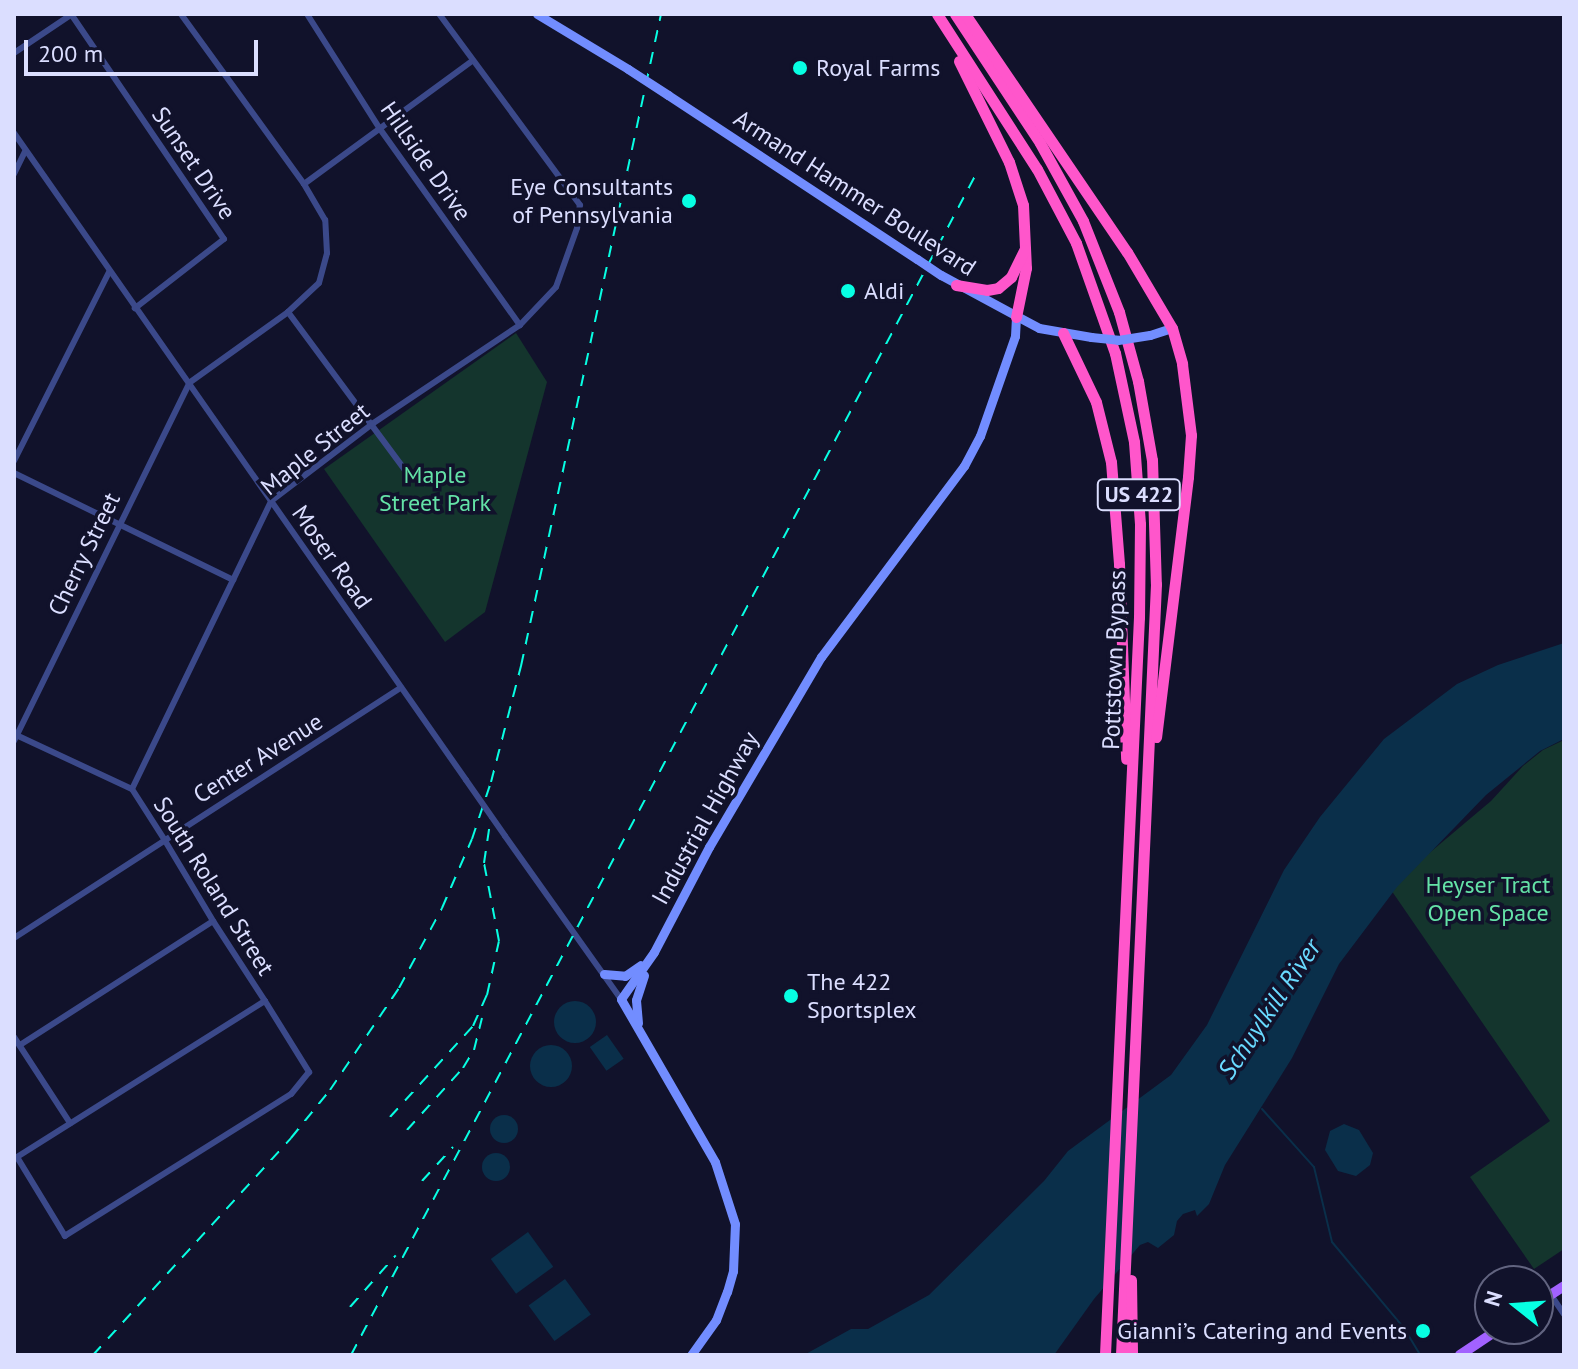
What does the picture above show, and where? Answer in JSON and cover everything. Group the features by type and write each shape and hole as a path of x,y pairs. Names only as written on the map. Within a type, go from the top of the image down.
{"highway":[{"name":"Pottstown Bypass","path":"936,14 1056,201 1092,282 1115,353 1134,442 1140,567 1105,1355"},
{"path":"936,14 1009,162 1023,205 1026,246 1016,317"},
{"name":"Pottstown Bypass","path":"955,14 1005,82 1063,182 1104,269 1123,325 1147,422 1156,533 1128,1256"},
{"path":"965,14 1005,82 1032,111 1127,252 1172,328 1188,397 1191,435 1159,720 1147,789"},
{"path":"956,285 987,290 998,288 1011,277 1026,246"},
{"path":"1063,333 1101,418 1115,492 1128,873"},
{"path":"1128,1256 1133,1314 1132,1355"},
{"name":"US 422","path":"1121,1355 1128,1256"}],"street":[{"path":"14,53 72,14"},
{"name":"Sunset Drive","path":"72,14 224,239 135,308"},
{"path":"181,14 304,184 325,220 327,253 319,283 288,312 189,383"},
{"name":"Hillside Drive","path":"307,14 380,129 520,325"},
{"path":"304,184 472,61 439,14"},
{"name":"Armand Hammer Boulevard","path":"537,14 628,69 956,285 1016,317 1063,333 1118,340 1172,328"},
{"name":"Maple Street","path":"132,789 271,501 372,424 520,325 556,287 577,228 580,205 472,61"},
{"name":"Moser Road","path":"14,133 621,999"},
{"path":"14,174 25,151"},
{"path":"14,461 109,272"},
{"path":"288,312 411,478"},
{"name":"Industrial Highway","path":"621,999 654,952 709,847 813,669 966,462 980,436 1015,336 1016,317"},
{"name":"Cherry Street","path":"15,737 189,383"},
{"path":"14,473 233,580"},
{"name":"Center Avenue","path":"14,938 401,688"},
{"name":"South Roland Street","path":"15,737 132,789 309,1072 291,1094 65,1236 17,1157 70,1123"},
{"path":"20,1045 213,921"},
{"path":"604,974 625,976 654,952"},
{"path":"638,1026 638,992 654,952"},
{"path":"621,999 715,1162 735,1224 733,1271 727,1292 716,1320 691,1355"},
{"path":"14,1037 70,1123 265,1001"}],"green space":[{"name":"Maple Street Park","path":"516,333 547,382 485,612 445,642 324,469"},
{"name":"Heyser Tract Open Space","path":"1564,740 1564,1249 1540,1265 1531,1265 1470,1177 1550,1121 1389,887 1491,801 1523,766 1543,750"}],"water":[{"name":"Schuylkill River","path":"1564,643 1564,739 1540,751 1486,795 1397,887 1339,964 1292,1058 1225,1165 1209,1204 1197,1216 1195,1210 1183,1214 1177,1221 1174,1235 1158,1248 1148,1242 1140,1245 1094,1299 1054,1355 804,1355 851,1329 868,1329 929,1295 1044,1181 1068,1151 1171,1075 1207,1025 1284,870 1320,817 1384,739 1457,684 1498,665"},
{"path":"575,1001 590,1007 596,1022 590,1037 575,1043 560,1037 554,1022 560,1007"},
{"path":"607,1035 624,1059 606,1071 590,1047"},
{"path":"551,1045 566,1051 572,1066 566,1081 551,1087 536,1081 530,1066 536,1051"},
{"path":"504,1115 514,1119 518,1129 514,1139 504,1143 494,1139 490,1129 494,1119"},
{"path":"1344,1124 1359,1130 1373,1153 1370,1165 1356,1176 1338,1171 1325,1150 1330,1131"},
{"path":"496,1153 506,1157 510,1167 506,1177 496,1181 486,1177 482,1167 486,1157"},
{"path":"528,1232 553,1267 516,1294 491,1259"},
{"path":"565,1279 591,1315 554,1341 529,1305"}],"waterway":[{"path":"1262,1109 1314,1167 1332,1242 1404,1328 1420,1355"}],"railway":[{"path":"93,1355 291,1138 330,1090 399,988 442,908 472,839 491,782 521,666 661,14"},
{"path":"351,1355 975,176"},
{"path":"390,1117 473,1026 487,995 499,941 484,863 491,816"},
{"path":"407,1130 463,1068 474,1050 482,1018"},
{"path":"422,1181 453,1147"},
{"path":"350,1307 396,1255"}],"place":[{"name":"Royal Farms","path":"800,68"},
{"name":"Eye Consultants of Pennsylvania","path":"689,201"},
{"name":"Aldi","path":"848,291"},
{"name":"The 422 Sportsplex","path":"791,996"},
{"name":"Gianni’s Catering and Events","path":"1423,1331"}]}
